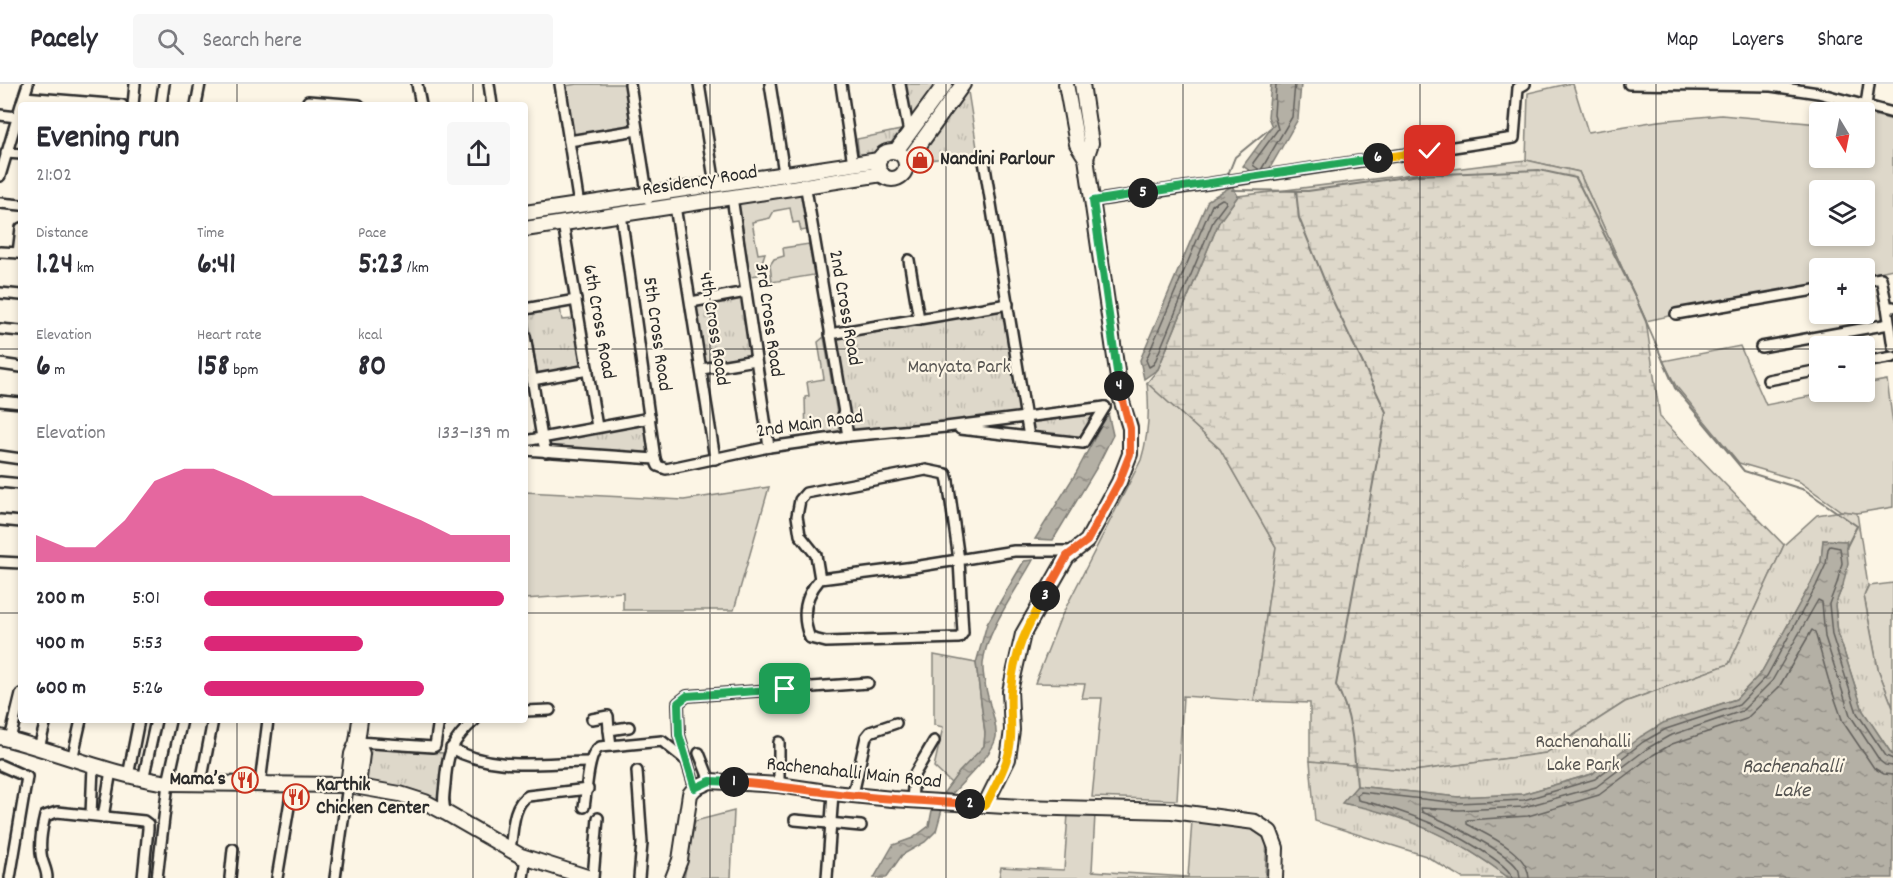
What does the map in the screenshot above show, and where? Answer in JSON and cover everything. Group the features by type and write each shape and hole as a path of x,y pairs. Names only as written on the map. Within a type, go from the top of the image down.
{"street":[{"path":"22,102 28,84"},
{"path":"133,102 135,84"},
{"path":"161,102 164,84"},
{"path":"197,102 200,84"},
{"path":"417,84 420,102"},
{"path":"489,84 492,102"},
{"path":"560,84 576,205 569,222"},
{"path":"630,84 649,210"},
{"name":"3rd Cross Road","path":"699,84 746,292 769,447"},
{"path":"770,84 784,173"},
{"path":"841,84 853,164"},
{"path":"900,84 909,133"},
{"path":"896,151 945,84"},
{"path":"907,162 903,155 896,151 884,153 879,160 878,168 889,179 898,178 905,172 907,162 963,84"},
{"path":"986,805 1008,759 1012,730 1010,691 1023,634 1067,556 1087,541 1123,473 1130,454 1130,428 1124,410 1086,158 1077,144 1066,84"},
{"path":"1082,84 1091,143 1086,158"},
{"path":"1093,201 1514,138 1518,88 1524,84"},
{"path":"1629,84 1771,85 1818,89 1857,102"},
{"path":"1866,102 1869,84"},
{"path":"1875,108 1893,113"},
{"path":"0,115 18,121 0,176"},
{"path":"569,141 637,130"},
{"path":"6,153 18,154"},
{"name":"Residency Road","path":"528,229 675,206 784,173 879,160"},
{"path":"946,427 1029,438 984,161"},
{"name":"2nd Cross Road","path":"802,171 848,436"},
{"name":"Residency Road","path":"528,213 647,195 805,186 882,174"},
{"path":"0,203 18,205"},
{"name":"4th Cross Road","path":"675,206 715,459"},
{"name":"5th Cross Road","path":"621,214 655,459"},
{"name":"6th Cross Road","path":"569,222 576,300 597,427"},
{"path":"0,252 18,253"},
{"path":"909,260 919,319"},
{"path":"1875,279 1881,278 1890,307 1893,347"},
{"path":"1676,314 1809,291"},
{"path":"690,302 746,292"},
{"path":"0,293 18,295"},
{"path":"528,308 576,300"},
{"path":"830,334 1008,304"},
{"path":"1761,348 1890,324"},
{"path":"0,329 18,331"},
{"path":"528,355 546,452"},
{"path":"1875,360 1893,357"},
{"path":"702,369 755,360"},
{"path":"0,364 18,367"},
{"path":"532,380 588,370"},
{"path":"1768,380 1809,372"},
{"path":"0,401 18,403"},
{"name":"2nd Main Road","path":"528,450 655,459 658,466 666,468 769,447 848,436 1026,418 1105,407 1083,443 1029,438"},
{"path":"528,440 650,418"},
{"path":"0,456 18,459"},
{"path":"820,579 816,555 800,535 797,516 801,500 806,494 926,470 946,474 948,481 959,560 963,633 959,638 826,642 810,638 805,615 806,601 810,591 820,579 959,560 1014,551 1074,551"},
{"path":"0,482 18,484"},
{"path":"0,520 18,522"},
{"path":"0,562 18,563"},
{"path":"673,878 680,860 690,794 695,788 679,735 678,703 687,696 868,682"},
{"path":"18,701 3,738 72,760 143,780 168,783 293,783 353,786 400,794 425,802 526,857 590,878 598,818"},
{"path":"528,711 550,710"},
{"path":"592,719 608,716 611,746"},
{"path":"39,748 44,723"},
{"path":"72,760 80,723"},
{"path":"128,776 139,723"},
{"path":"143,780 155,723"},
{"path":"157,878 168,783 181,723"},
{"path":"201,783 212,723"},
{"path":"260,784 268,723"},
{"path":"335,878 353,786 352,754 357,742 360,723"},
{"path":"357,742 433,747 439,723"},
{"path":"446,813 443,805 446,765 451,748 459,735 472,723"},
{"path":"853,795 866,737 870,732 896,723"},
{"path":"609,730 629,727"},
{"path":"584,807 590,762 595,749 662,741 687,761"},
{"path":"912,800 914,775 934,741"},
{"path":"779,742 779,785"},
{"path":"451,748 466,757 492,762 536,764 590,762"},
{"path":"699,753 710,781"},
{"path":"0,765 27,777 10,878"},
{"path":"91,815 93,766"},
{"path":"102,817 111,771"},
{"path":"637,771 641,833 639,878"},
{"name":"Rachenahalli Main Road","path":"695,788 710,781 779,785 833,793 950,803 1172,811 1255,822 1270,832 1276,848 1275,878"},
{"path":"278,878 293,783"},
{"path":"510,849 521,800 528,796 588,789"},
{"path":"827,878 833,793"},
{"path":"47,878 46,867 42,859 45,816 57,812 144,821 148,824 143,878"},
{"path":"795,820 861,826"},
{"path":"230,878 233,849"},
{"path":"523,878 526,857"}],"green space":[{"path":"625,84 631,127 573,135 565,86"},
{"path":"903,84 936,84 911,125"},
{"path":"1567,84 1573,84 1588,132 1658,121 1721,115 1809,123 1809,168 1875,168 1875,116 1893,120 1893,269 1875,273 1875,258 1809,258 1809,286 1646,321 1579,172 1526,160 1528,93"},
{"path":"967,85 978,154 912,162"},
{"path":"901,130 891,143 882,145 874,154 859,157 857,139"},
{"path":"1526,160 1579,172 1646,321 1660,417 1784,545 1729,664 1625,702 1546,753 1414,771 1310,761 1310,703 1254,701 1276,547 1220,449 1147,383 1158,369 1219,222 1238,196"},
{"path":"801,191 807,230 801,231 799,222 793,223 790,208 774,211 770,218 752,222 758,254 765,253 758,275 750,276 738,201"},
{"path":"809,244 814,275 772,282 770,265 774,259 784,256 783,248"},
{"path":"742,297 751,355 705,362 695,305"},
{"path":"560,307 562,320 573,319 581,367 538,374 528,313"},
{"name":"Manyata Park","path":"1005,307 1022,415 852,432 837,337"},
{"path":"824,337 840,431 806,437 805,397 809,396 807,382 824,379 818,342"},
{"path":"1740,346 1766,405 1809,396 1809,402 1875,402 1875,382 1887,380 1893,424 1893,507 1857,513 1841,511 1797,480 1739,463 1676,386 1663,361"},
{"path":"1147,383 1220,449 1276,547 1254,701 1183,696 1177,800 1092,797 1102,698 1082,698 1085,684 1035,683 1060,619 1141,460 1148,422"},
{"path":"1096,413 1080,438 1032,434 1030,421"},
{"path":"646,425 651,448 646,453 548,448 547,440"},
{"path":"769,487 734,610 623,610 623,592 528,599 528,492 684,500"},
{"name":"Rachenahalli Lake Park","path":"1841,511 1857,513 1868,586 1864,596 1878,669 1893,708 1893,756 1863,711 1838,633 1835,605 1843,585 1846,541 1823,540 1821,562 1811,583 1761,673 1736,699 1693,713 1611,760 1592,774 1523,794 1458,797 1357,786 1343,803 1374,809 1428,829 1462,846 1509,878 1462,878 1426,856 1315,821 1310,761 1414,771 1546,753 1625,702 1729,664 1784,545 1817,515"},
{"path":"1893,583 1893,708 1878,669 1864,596 1869,586"},
{"path":"934,655 976,663 985,733 984,746 951,783 934,767 943,727 934,725"},
{"path":"369,746 443,753 440,804 364,783"},
{"path":"734,811 731,878 684,878 695,821"},
{"path":"1068,814 1095,814 1092,871 1188,877 1192,820 1251,829 1267,840 1265,878 999,878 1001,867 1064,870"}],"water":[{"path":"1271,84 1301,84 1298,119 1263,180 1243,166 1272,127 1268,117"},
{"path":"1232,186 1238,196 1219,222 1158,369 1144,379 1140,360 1208,200"},
{"path":"1108,413 1113,435 1097,467 1053,540 1035,539 1076,473"},
{"name":"Rachenahalli Lake","path":"1823,540 1846,541 1848,563 1835,605 1838,633 1863,711 1893,756 1893,878 1509,878 1471,852 1430,830 1387,814 1342,803 1357,786 1458,797 1523,794 1592,774 1640,737 1663,723 1736,699 1761,673 1811,583 1821,562"},
{"path":"1033,560 1003,610 985,651 983,674 995,725 994,744 984,760 951,795 942,795 959,772 984,746 985,733 976,663 987,624 1024,561"},
{"path":"933,805 943,806 936,831 925,842 902,855 886,878 874,878 893,845 913,838 929,826"}],"waterway":[{"path":"1227,177 1235,157 1274,125"},
{"path":"1232,190 1308,191 1419,175 1539,170 1576,178 1634,294 1675,388 1744,471 1805,490 1857,526 1846,548"},
{"path":"1296,191 1299,218 1332,299 1386,412 1336,685 1349,721 1357,786"}],"place":[{"name":"Nandini Parlour","path":"920,160"},
{"name":"Mama’s","path":"245,780"},
{"name":"Karthik Chicken Center","path":"296,797"}],"route":[{"path":"785,689 687,696 678,703 679,735 695,788 710,781 779,785 892,799 986,805 1008,759 1012,730 1010,691 1023,634 1067,556 1087,541 1119,482 1130,454 1130,428 1121,399 1093,201 1430,151"}]}
